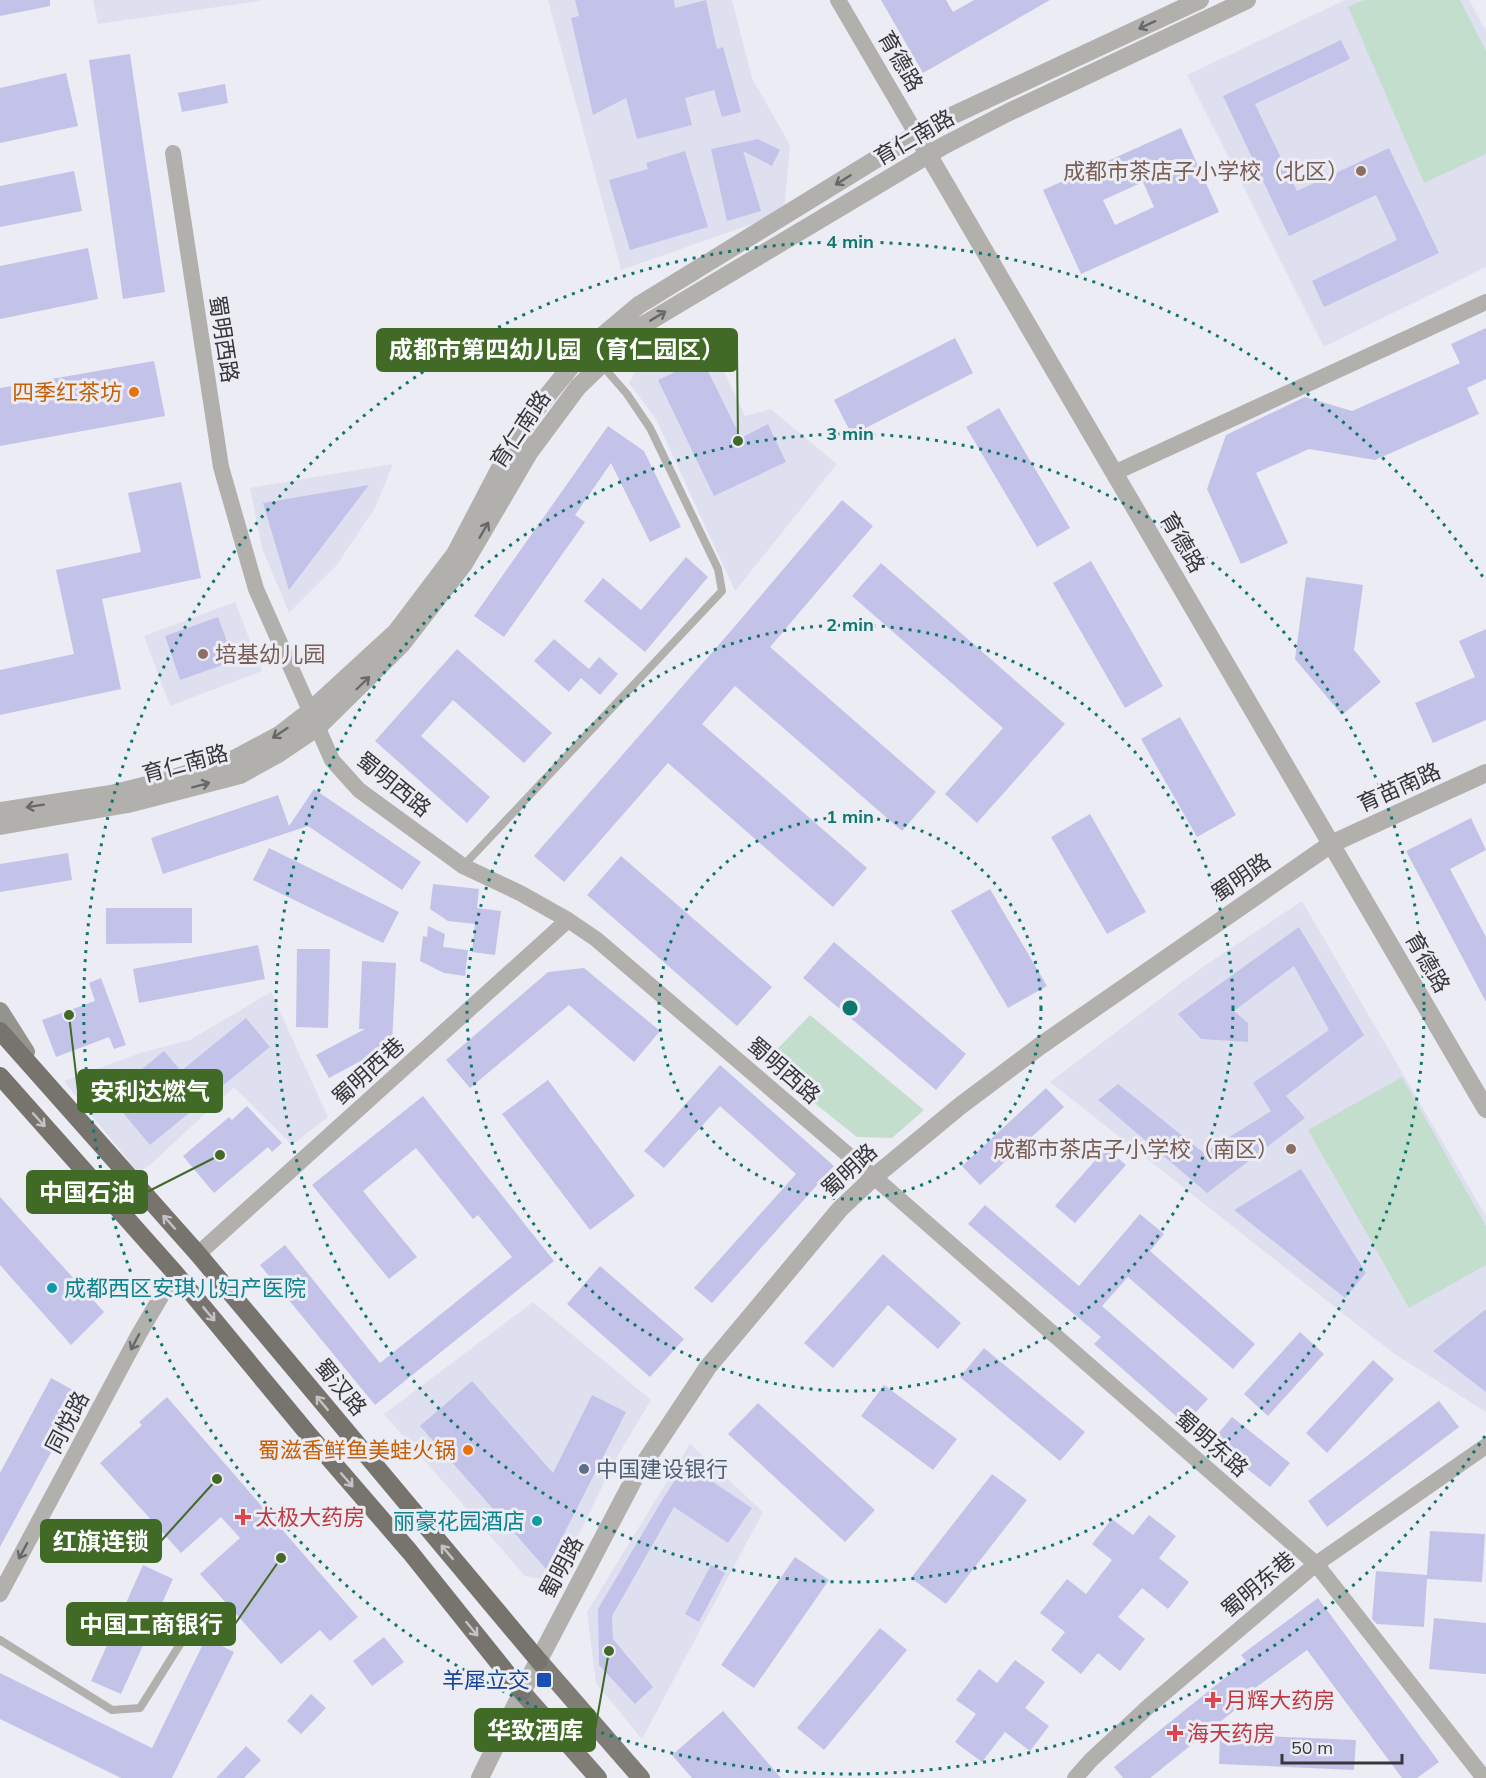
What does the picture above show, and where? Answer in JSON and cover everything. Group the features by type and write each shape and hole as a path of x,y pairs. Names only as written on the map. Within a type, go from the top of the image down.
{"highway":[{"name":"蜀汉路","path":"0,1031 198,1254 539,1661"},
{"path":"0,1076 175,1273 309,1435 410,1552 522,1692"}],"main road":[{"path":"0,1011 44,1081"},
{"name":"蜀汉路","path":"539,1661 641,1778"},
{"path":"522,1692 598,1778"}],"street":[{"name":"育德路","path":"837,0 1486,1109"},
{"path":"0,811 111,794 167,780 236,758 314,719 396,632 455,554 500,468 534,412 582,353 639,305 930,126 1200,0"},
{"name":"育仁南路","path":"0,826 128,804 240,775 278,754 314,719 402,644 464,564 529,453 578,387 640,327 928,155 1009,112 1247,0"},
{"name":"蜀明西路","path":"174,153 220,467 256,589 332,760 359,790 463,866 520,893 596,939 874,1177"},
{"path":"1114,473 1486,302"},
{"name":"育苗南路","path":"1331,844 1486,773"},
{"name":"蜀明路","path":"480,1778 522,1692 635,1477 708,1367 840,1209 874,1177 960,1106 1040,1046 1331,844"},
{"name":"蜀明西巷","path":"198,1254 568,920"},
{"name":"蜀明东路","path":"874,1177 1316,1564 1484,1778"},
{"name":"同悦路","path":"0,1594 139,1334 175,1273"},
{"name":"蜀明东巷","path":"1075,1778 1149,1706 1316,1564 1486,1446"}],"lane":[{"path":"463,866 722,591 718,569 650,428 627,394 601,364"},
{"path":"0,1640 112,1710 140,1708 201,1611"}],"shaded area":[{"path":"93,0 260,0 260,1 98,24"},
{"path":"548,0 732,0 752,78 790,145 784,213 621,270"},
{"name":"成都市茶店子小学校（北区）","path":"1345,0 1469,0 1486,31 1486,267 1324,347 1187,75"},
{"path":"705,332 745,416 771,409 837,464 735,591 656,419 629,383 638,366"},
{"path":"393,464 375,508 336,566 289,613 262,548 250,488"},
{"name":"培基幼儿园","path":"235,602 262,671 170,706 144,636"},
{"name":"成都市茶店子小学校（南区）","path":"1302,901 1486,1216 1486,1412 1393,1353 1050,1082 1201,968"},
{"path":"271,992 328,1117 292,1145 234,1087 150,1165 138,1172 64,1081 140,1053 190,1040"},
{"path":"533,1302 651,1400 617,1457 555,1582 525,1576 384,1414"},
{"path":"690,1444 763,1512 642,1739 596,1683 587,1612"}],"green space":[{"path":"1364,0 1460,0 1486,51 1486,154 1424,183 1348,7"},
{"path":"810,1015 924,1110 892,1138 857,1137 764,1063"},
{"path":"1402,1077 1486,1226 1486,1265 1409,1308 1308,1130"}],"building":[{"path":"0,0 50,0 50,6 0,16"},
{"path":"575,0 674,0 675,8 706,0 717,49 723,47 741,112 722,117 714,90 685,98 692,125 637,139 626,98 593,115 571,18 579,16"},
{"path":"881,0 946,0 953,12 974,0 1050,0 923,73"},
{"path":"1341,40 1350,59 1255,104 1297,191 1389,148 1439,253 1324,307 1312,281 1397,240 1376,195 1289,236 1223,96"},
{"path":"130,54 165,292 123,299 89,60"},
{"path":"66,73 78,126 0,143 0,88"},
{"path":"225,84 228,103 182,112 178,93"},
{"path":"1181,128 1219,212 1081,274 1043,190","holes":["1143,182 1154,207 1115,225 1103,200"]},
{"path":"758,139 780,150 772,166 743,151 761,211 727,221 711,149"},
{"path":"685,151 708,227 630,250 609,180 648,169 646,163"},
{"path":"74,171 82,211 0,227 0,186"},
{"path":"88,248 98,299 0,319 0,266"},
{"path":"1486,328 1486,379 1467,388 1479,414 1375,460 1309,449 1256,473 1288,543 1241,564 1207,489 1226,435 1305,397 1352,411 1460,363 1451,344"},
{"path":"955,338 973,373 852,435 834,400"},
{"path":"702,359 741,438 768,424 786,462 714,496 658,380"},
{"path":"154,361 165,416 0,446 0,388"},
{"path":"999,408 1070,528 1037,547 966,427"},
{"path":"608,426 644,451 681,527 650,542 611,463 575,515 585,522 504,637 474,616"},
{"path":"181,482 201,578 102,599 121,689 0,715 0,670 74,654 56,570 141,552 128,493"},
{"path":"369,485 289,590 263,503"},
{"path":"842,500 873,526 770,647 936,792 902,831 735,686 702,724 867,868 833,907 668,763 564,882 534,856"},
{"path":"686,557 708,577 645,652 584,601 603,578 641,610"},
{"path":"1091,561 1163,686 1125,708 1053,583"},
{"path":"881,563 1065,724 977,823 945,794 1003,728 852,596"},
{"path":"1306,577 1363,585 1354,650 1381,682 1342,715 1295,659"},
{"path":"218,617 234,661 180,680 165,636"},
{"path":"1486,629 1486,720 1433,743 1415,703 1475,677 1459,641"},
{"path":"554,639 589,669 599,657 618,674 600,695 581,678 569,692 534,661"},
{"path":"457,649 552,733 524,763 453,700 421,736 490,797 467,823 375,741"},
{"path":"1180,717 1236,815 1197,837 1141,739"},
{"path":"314,789 421,862 402,890 308,826 163,874 151,838 278,795 289,826"},
{"path":"1090,814 1146,912 1107,934 1051,837"},
{"path":"1471,818 1486,850 1450,869 1486,937 1486,1002 1406,851"},
{"path":"269,848 399,912 383,943 253,880"},
{"path":"68,853 72,880 0,892 0,864"},
{"path":"621,856 772,987 737,1026 587,895"},
{"path":"433,884 479,889 477,908 501,911 495,955 472,952 475,924 448,921 430,909"},
{"path":"990,889 1047,986 1008,1008 951,911"},
{"path":"106,908 192,908 192,943 106,944"},
{"path":"428,926 445,934 443,947 468,950 465,976 444,973 420,961 423,936 427,937"},
{"path":"1299,927 1364,1035 1286,1096 1305,1118 1207,1193 1098,1100 1118,1084 1204,1153 1271,1111 1253,1083 1329,1030 1294,966 1234,1011 1248,1023 1248,1042 1201,1039 1178,1014"},
{"path":"834,942 966,1054 936,1090 803,978"},
{"path":"258,945 265,979 139,1003 133,969"},
{"path":"297,949 330,949 328,1028 296,1027"},
{"path":"362,961 396,963 392,1044 329,1078 316,1055 365,1029 359,1029"},
{"path":"584,968 660,1031 634,1062 569,1005 470,1088 446,1060 548,972"},
{"path":"101,978 126,1045 114,1049 109,1037 56,1057 42,1020 95,1001 89,983"},
{"path":"246,1018 270,1047 150,1145 109,1096 164,1051 181,1071"},
{"path":"720,1065 834,1166 712,1303 694,1288 796,1174 720,1106 664,1168 644,1151"},
{"path":"548,1080 635,1196 590,1230 502,1114"},
{"path":"1046,1088 1064,1107 980,1185 962,1166"},
{"path":"423,1096 554,1261 375,1405 260,1265 285,1245 380,1363 512,1257 478,1215 473,1219 416,1148 363,1191 417,1257 389,1279 312,1185"},
{"path":"247,1106 282,1143 272,1152 268,1147 214,1193 183,1156 229,1117 232,1120"},
{"path":"1106,1148 1126,1165 1075,1223 1055,1206"},
{"path":"1301,1169 1366,1273 1345,1298 1234,1210"},
{"name":"成都西区安琪儿妇产医院","path":"0,1197 104,1312 71,1345 0,1265"},
{"path":"985,1205 1079,1286 1140,1214 1164,1234 1150,1251 1255,1344 1233,1369 1128,1277 1102,1306 1208,1399 1185,1424 1094,1344 1101,1337 968,1224"},
{"path":"883,1254 961,1323 938,1349 888,1305 833,1368 804,1343"},
{"path":"600,1266 684,1339 650,1377 567,1304"},
{"path":"1486,1309 1486,1392 1433,1351"},
{"path":"1300,1332 1324,1354 1268,1416 1244,1394"},
{"path":"984,1348 1085,1432 1060,1461 960,1377"},
{"path":"1373,1360 1394,1379 1327,1453 1306,1433"},
{"path":"51,1378 82,1395 0,1547 0,1473"},
{"name":"丽豪花园酒店","path":"472,1381 553,1473 592,1395 626,1412 546,1569 420,1426"},
{"path":"884,1385 957,1439 933,1470 861,1416"},
{"path":"167,1397 358,1617 330,1641 320,1630 281,1664 200,1574 240,1538 221,1517 181,1553 100,1463 142,1425 139,1422"},
{"path":"1439,1401 1459,1427 1327,1527 1308,1501"},
{"path":"758,1403 875,1510 845,1542 728,1434"},
{"path":"1232,1417 1290,1463 1270,1487 1212,1441"},
{"path":"686,1464 752,1508 728,1543 674,1507 612,1616 613,1639 653,1687 635,1704 599,1665 598,1609"},
{"path":"992,1474 1027,1500 946,1604 911,1578"},
{"path":"1149,1515 1176,1536 1159,1558 1189,1582 1168,1609 1142,1588 1118,1617 1145,1639 1120,1671 1098,1653 1081,1674 1051,1650 1065,1632 1040,1613 1067,1579 1086,1594 1112,1560 1092,1544 1112,1519 1133,1535"},
{"path":"1430,1531 1485,1534 1482,1582 1427,1579 1424,1627 1377,1624 1372,1619 1376,1571 1427,1575"},
{"path":"795,1557 829,1580 754,1688 721,1665"},
{"path":"143,1565 173,1579 121,1694 91,1681"},
{"path":"711,1565 725,1573 699,1622 685,1614"},
{"path":"1318,1598 1439,1762 1417,1778 1402,1778 1307,1650 1247,1694 1250,1698 1150,1778 1123,1778 1114,1767 1246,1661 1241,1655"},
{"path":"1434,1618 1486,1623 1486,1674 1429,1669"},
{"path":"880,1628 907,1650 824,1750 797,1728"},
{"path":"384,1637 404,1662 372,1686 353,1661"},
{"path":"206,1638 234,1652 172,1778 121,1778 0,1719 0,1673 152,1748"},
{"path":"1015,1660 1045,1682 1025,1708 1049,1726 1030,1751 1005,1732 982,1762 955,1742 976,1714 956,1700 979,1669 997,1683"},
{"path":"311,1694 326,1708 301,1734 287,1721"},
{"path":"723,1711 781,1778 692,1778 672,1755"},
{"path":"1220,1734 1356,1740 1354,1770 1219,1764"},
{"path":"246,1746 261,1760 244,1778 216,1778"}],"place":[{"name":"成都市茶店子小学校（北区）","path":"1361,171"},
{"name":"四季红茶坊","path":"134,392"},
{"name":"成都市第四幼儿园（育仁园区）","path":"738,441"},
{"name":"培基幼儿园","path":"203,654"},
{"name":"安利达燃气","path":"69,1015"},
{"name":"成都市茶店子小学校（南区）","path":"1291,1149"},
{"name":"中国石油","path":"220,1155"},
{"name":"成都西区安琪儿妇产医院","path":"52,1288"},
{"name":"蜀滋香鲜鱼美蛙火锅","path":"468,1450"},
{"name":"中国建设银行","path":"584,1469"},
{"name":"红旗连锁","path":"217,1479"},
{"name":"太极大药房","path":"243,1517"},
{"name":"丽豪花园酒店","path":"537,1521"},
{"name":"中国工商银行","path":"281,1558"},
{"name":"华致酒库","path":"609,1651"},
{"name":"羊犀立交","path":"544,1680"},
{"name":"月辉大药房","path":"1213,1700"},
{"name":"海天药房","path":"1175,1733"}]}
